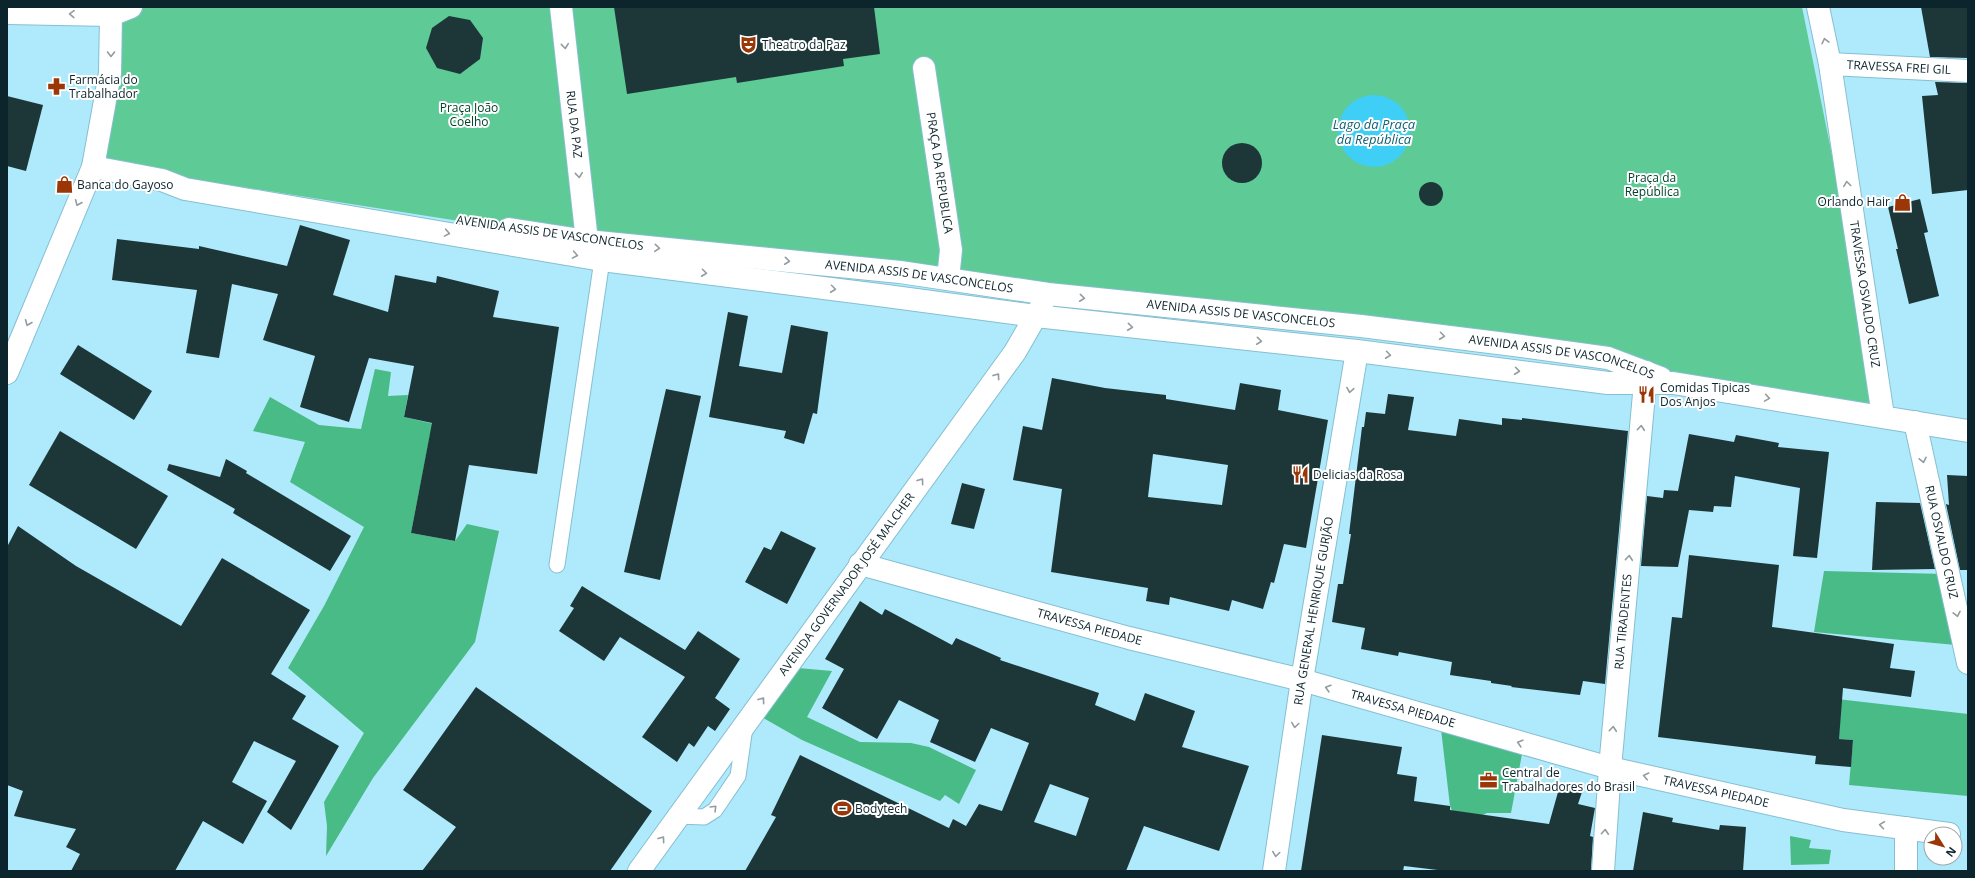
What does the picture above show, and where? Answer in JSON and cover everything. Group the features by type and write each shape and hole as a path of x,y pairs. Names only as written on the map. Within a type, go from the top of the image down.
{"main road":[{"path":"7,13 110,11 131,7"},
{"name":"RUA DA PAZ","path":"561,7 587,241"},
{"name":"TRAVESSA OSVALDO CRUZ","path":"1818,7 1830,64 1883,416"},
{"path":"7,373 93,167 110,73 110,11"},
{"name":"TRAVESSA FREI GIL","path":"1830,64 1968,71"},
{"name":"PRAÇA DA REPUBLICA","path":"924,68 951,250 948,279"},
{"name":"AVENIDA ASSIS DE VASCONCELOS","path":"93,167 162,180 185,189 602,260 879,294 1036,316 1357,351 1608,383 1645,377"},
{"name":"AVENIDA ASSIS DE VASCONCELOS","path":"162,180 184,178 587,241 900,272 1048,294 1361,326 1608,358 1645,377 1673,383 1968,431"},
{"name":"AVENIDA GOVERNADOR JOSÉ MALCHER","path":"639,871 1015,352 1048,294"},
{"name":"RUA GENERAL HENRIQUE GURJÃO","path":"1274,871 1302,680 1357,351"},
{"name":"RUA TIRADENTES","path":"1603,871 1610,768 1645,377"},
{"name":"RUA OSVALDO CRUZ","path":"1915,422 1968,663"},
{"name":"TRAVESSA PIEDADE","path":"860,564 1129,638 1302,680 1610,768 1843,820 1923,830"},
{"path":"1906,828 1906,871"}],"lane":[{"path":"557,565 602,260"}],"green space":[{"name":"Praça da República","path":"131,7 1802,7 1873,358 1883,416 1633,367 587,241 185,178 93,167 111,15"},
{"path":"375,369 391,372 388,396 408,395 404,417 434,424 430,435 411,533 455,541 467,524 499,531 475,642 373,778 326,856 327,826 324,802 364,733 288,668 324,606 364,527 290,482 305,442 253,431 270,397 319,425 361,429"},
{"path":"1824,571 1944,574 1956,645 1814,632"},
{"path":"798,668 832,671 807,717 860,742 911,743 929,747 976,770 959,804 945,795 940,801 802,740 760,716"},
{"path":"1837,699 1968,714 1968,796 1849,785 1853,740 1837,739"},
{"path":"1441,729 1522,754 1511,813 1487,813 1480,816 1453,813 1450,806"},
{"path":"1790,836 1811,840 1809,848 1831,850 1829,864 1791,865"}],"water":[{"name":"Lago da Praça da República","path":"1374,95 1394,101 1404,111 1410,131 1404,151 1394,161 1374,167 1354,161 1344,151 1338,131 1344,111 1354,101"}],"building":[{"name":"Theatro da Paz","path":"614,7 874,7 880,54 843,59 844,66 737,83 736,77 627,94"},
{"path":"1921,7 1968,7 1968,58 1930,57"},
{"path":"449,16 470,20 483,38 480,59 460,74 437,68 426,48 432,28"},
{"path":"1935,82 1968,83 1968,190 1932,194 1922,96 1938,95"},
{"path":"7,96 43,105 26,171 7,166"},
{"path":"1242,143 1250,145 1256,149 1260,155 1262,163 1260,171 1256,177 1250,181 1242,183 1234,181 1228,177 1224,171 1222,163 1224,155 1228,149 1234,145"},
{"path":"1431,182 1440,185 1443,194 1440,203 1431,206 1422,203 1419,194 1422,185"},
{"path":"1920,199 1928,232 1924,233 1939,296 1909,304 1888,207"},
{"path":"300,225 350,240 333,295 388,312 395,275 436,283 437,276 499,291 493,317 559,327 537,474 469,465 455,541 411,533 432,423 404,417 414,366 369,358 349,422 300,407 315,356 263,340 278,294 232,284 219,358 186,353 197,290 112,280 117,239 199,249 199,246 287,266"},
{"path":"728,312 748,316 739,366 782,373 791,325 828,332 817,414 813,413 804,444 784,438 786,431 709,417"},
{"path":"78,345 152,391 134,420 60,374"},
{"path":"1052,378 1105,388 1166,395 1166,399 1235,410 1240,383 1281,390 1278,410 1328,420 1306,548 1284,544 1274,583 1271,582 1263,609 1232,600 1229,611 1170,597 1169,605 1146,601 1148,588 1051,572 1062,489 1013,480 1023,426 1042,430","holes":["1153,454 1228,465 1222,505 1148,497"]},
{"path":"666,389 701,396 660,580 624,572"},
{"path":"1388,394 1414,397 1408,430 1456,436 1459,419 1502,425 1502,418 1522,420 1522,418 1628,431 1605,684 1583,681 1580,695 1511,687 1512,686 1491,683 1491,681 1450,675 1452,662 1399,652 1398,656 1361,649 1365,628 1332,622 1338,584 1343,584 1351,534 1349,534 1362,427 1364,427 1366,412 1385,414"},
{"path":"60,431 168,496 136,549 29,485"},
{"path":"1689,434 1734,442 1736,435 1779,443 1778,447 1829,452 1817,558 1793,556 1800,488 1735,476 1731,507 1714,506 1713,512 1689,510 1678,567 1641,566 1647,496 1663,498 1664,490 1678,491"},
{"path":"226,459 247,471 246,473 351,536 330,571 233,513 235,509 167,470 169,464 220,477"},
{"path":"1947,475 1968,476 1968,570 1960,570 1946,504 1949,505"},
{"path":"962,483 985,489 974,529 951,524"},
{"path":"1876,502 1920,503 1935,569 1872,570"},
{"path":"18,526 76,566 181,626 222,558 310,610 271,674 306,696 292,719 339,746 291,830 267,812 296,761 254,741 232,782 267,801 243,844 203,821 175,871 71,871 80,854 66,847 76,829 14,816 23,791 7,785 7,547"},
{"path":"781,531 816,548 787,604 745,582 764,547 771,550"},
{"path":"1689,555 1779,565 1772,627 1894,644 1890,668 1915,671 1911,697 1843,688 1839,739 1853,740 1851,767 1815,764 1816,756 1658,737 1672,617 1682,618"},
{"path":"582,586 685,650 698,631 740,659 715,698 730,709 715,731 708,726 694,747 689,743 677,762 642,737 685,677 620,637 604,661 559,631 574,608 570,606"},
{"path":"860,601 882,615 885,609 952,645 956,638 1001,658 1000,660 1099,693 1095,705 1135,721 1145,693 1195,711 1182,747 1249,766 1219,851 1144,826 1126,871 745,871 776,817 771,815 800,755 949,828 953,819 966,826 979,804 1002,811 1029,743 991,728 975,762 930,742 939,720 899,700 877,739 822,708 844,669 825,659","holes":["1050,784 1089,798 1076,836 1034,822"]},
{"path":"476,687 652,811 610,871 422,871 456,827 403,790"},
{"path":"1322,735 1402,747 1397,774 1417,777 1414,801 1450,806 1450,810 1549,824 1560,785 1582,792 1578,804 1595,808 1590,836 1593,837 1591,871 1446,871 1404,866 1403,871 1301,871"},
{"path":"1643,812 1673,818 1672,822 1719,830 1720,825 1746,827 1743,871 1633,871"}],"place":[{"name":"Theatro da Paz","path":"749,45"},
{"name":"Farmácia do Trabalhador","path":"56,87"},
{"name":"Banca do Gayoso","path":"64,185"},
{"name":"Orlando Hair","path":"1903,202"},
{"name":"Comidas Tipicas Dos Anjos","path":"1647,395"},
{"name":"Delicias da Rosa","path":"1300,475"},
{"name":"Central de Trabalhadores do Brasil","path":"1489,780"},
{"name":"Bodytech","path":"842,809"}],"park label":[{"name":"Praça João Coelho","path":"469,115"}]}
